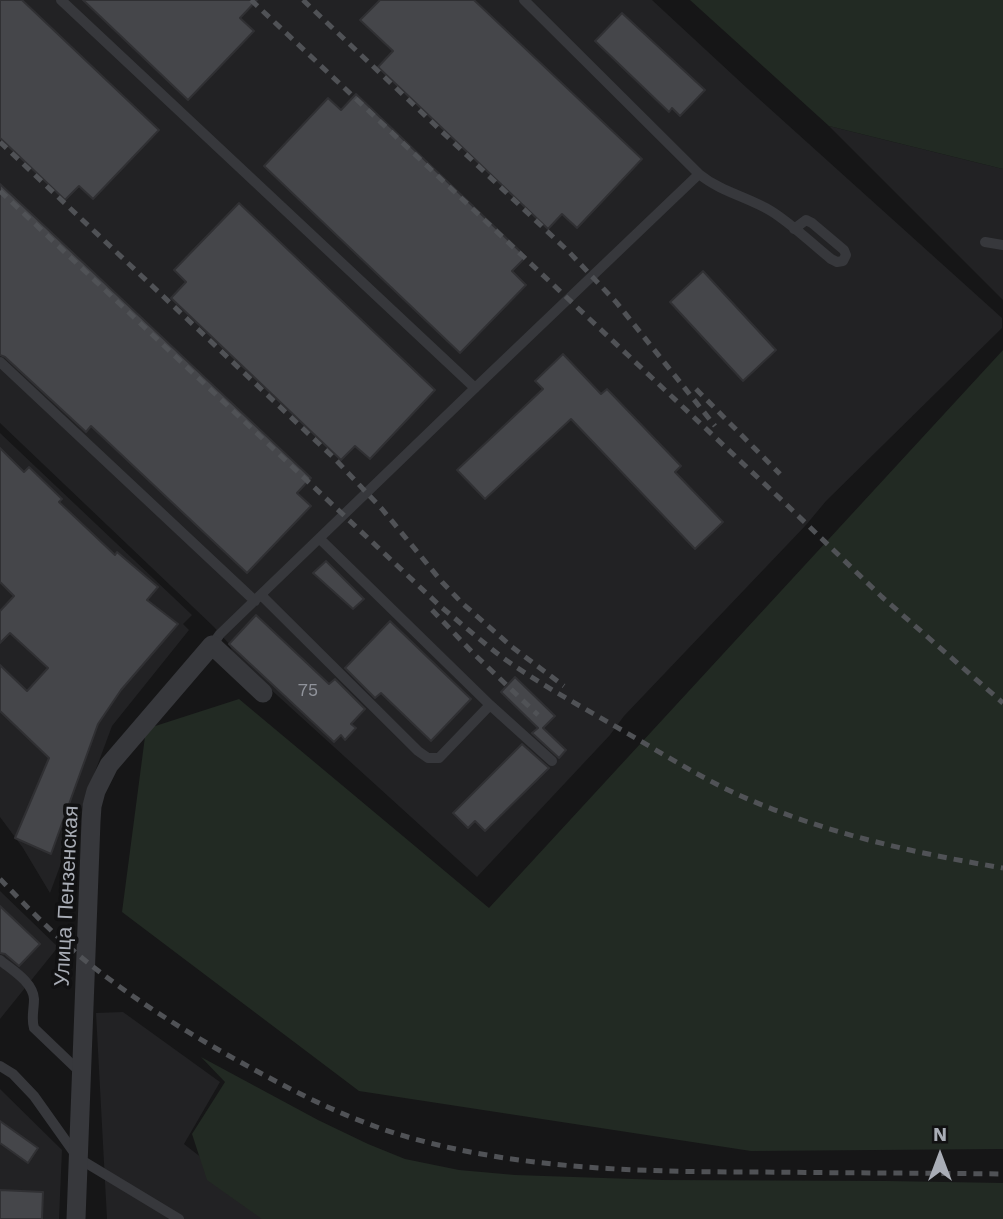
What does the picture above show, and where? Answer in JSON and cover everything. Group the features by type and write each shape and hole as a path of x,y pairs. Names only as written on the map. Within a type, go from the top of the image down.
{"street":[{"path":"212,645 264,693"},
{"name":"Улица Пензенская","path":"76,1219 92,806 109,765 212,645"}],"lane":[{"path":"61,0 475,388"},
{"path":"524,0 709,183 774,212 794,229 831,259 836,262 843,261 846,256 844,250 812,223 806,220 794,229"},
{"path":"212,645 220,634 699,174"},
{"path":"985,242 1003,245"},
{"path":"0,362 258,598 418,751 428,758 439,758 490,705"},
{"path":"320,539 490,705 552,761"},
{"path":"0,960 31,988 34,1028 81,1073"},
{"path":"0,1066 13,1074 34,1096 78,1158 179,1219"}],"shaded area":[{"path":"0,0 652,0 1002,318 1002,328 826,501 477,877 234,656 229,644 214,627 0,423"},
{"path":"690,0 1003,0 1003,169 829,126"},
{"path":"829,126 1003,169 1003,300"},
{"path":"1003,350 1003,1149 751,1151 359,1091 122,912 146,729 239,699 489,908"},
{"path":"0,433 192,615 183,624 189,630 112,726 50,893 23,848 0,817"},
{"path":"0,891 58,947 0,1019"},
{"path":"123,1012 220,1082 184,1144 280,1219 107,1219 96,1013"},
{"path":"201,1057 368,1144 405,1159 459,1170 515,1175 663,1180 1003,1183 1003,1219 262,1219 207,1180 192,1134 225,1082"},
{"path":"0,1089 62,1150 59,1219 0,1219"}],"building":[{"path":"0,0 22,0 159,130 93,199 79,186 65,200 0,138"},
{"path":"83,0 257,0 240,18 254,31 188,100"},
{"path":"380,0 474,0 642,159 577,228 562,214 548,229 378,67 393,51 360,20"},
{"path":"622,13 705,90 680,116 672,108 669,112 595,41"},
{"path":"356,94 526,257 512,271 526,285 460,353 264,166 328,98 341,110"},
{"path":"0,184 311,478 297,493 311,506 247,573 91,426 86,432 0,355"},
{"path":"239,203 435,390 370,459 355,446 341,460 171,298 186,282 174,270"},
{"path":"703,271 776,350 743,381 670,302"},
{"path":"563,354 601,394 607,389 681,466 675,472 723,522 695,549 571,419 485,499 457,470 543,389 535,381"},
{"path":"0,448 24,472 29,467 62,499 59,502 115,555 117,552 158,587 147,600 178,624 121,690 98,724 51,854 15,838 49,758 0,711 0,665 27,691 48,668 10,633 0,643 0,611 14,596 0,582"},
{"path":"326,561 364,599 353,609 313,573"},
{"path":"256,615 329,684 335,679 365,709 351,724 356,728 345,740 341,735 334,742 229,644"},
{"path":"390,621 471,699 431,741 381,693 375,698 345,668"},
{"path":"515,677 555,716 543,728 566,750 559,758 532,733 538,728 501,692"},
{"path":"522,744 549,768 485,831 475,821 468,828 453,813"},
{"path":"0,906 40,944 19,966 0,953"},
{"path":"0,1121 38,1148 28,1163 0,1143"},
{"path":"0,1190 43,1192 42,1219 0,1219"}],"railway":[{"path":"251,0 882,597 1003,703"},
{"path":"303,0 570,253 616,302 715,426"},
{"path":"0,142 333,457 382,509 462,603 512,647 564,686"},
{"path":"0,191 440,606 520,670 695,773 772,809 870,840 1003,868"},
{"path":"696,389 780,474"},
{"path":"432,610 538,715"},
{"path":"0,879 87,962 174,1023 301,1094 355,1119 411,1138 498,1157 630,1170 1003,1174"}]}
